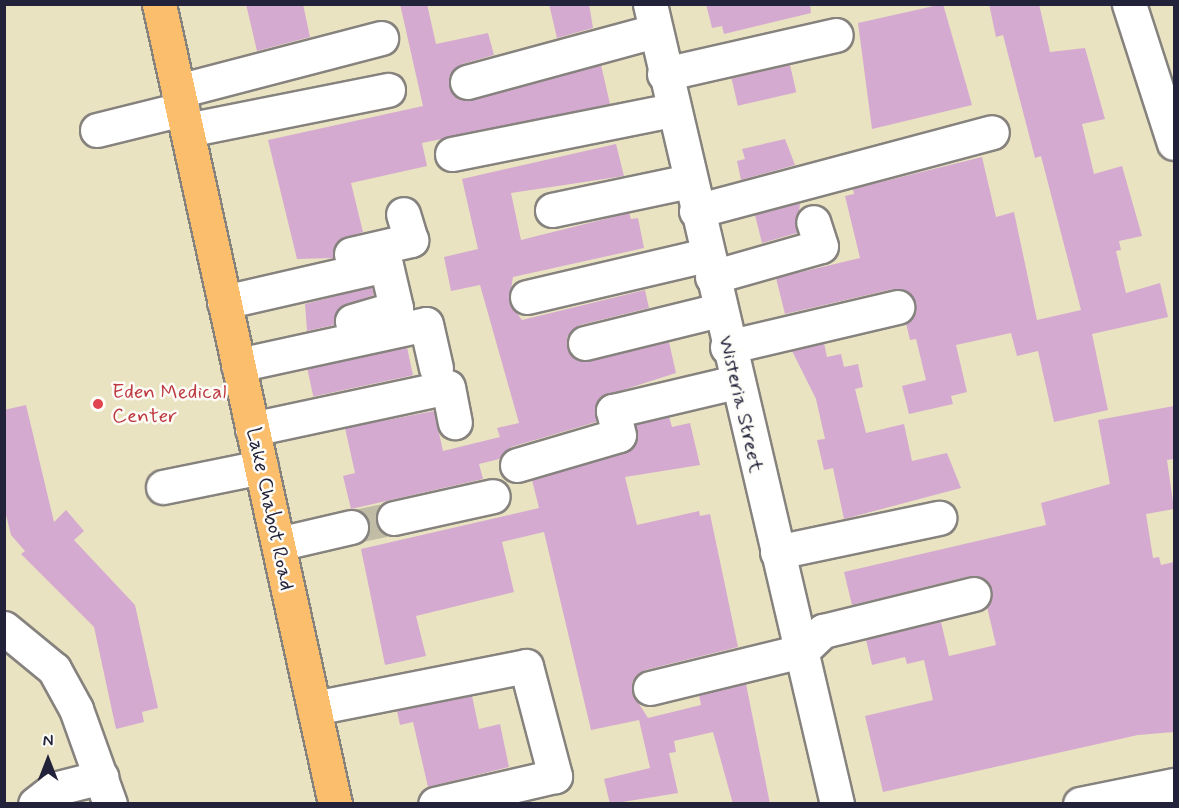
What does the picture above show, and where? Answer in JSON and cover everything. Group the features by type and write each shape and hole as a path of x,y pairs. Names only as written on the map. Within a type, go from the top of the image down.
{"main road":[{"name":"Lake Chabot Road","path":"159,4 335,804"}],"street":[{"path":"1129,4 1174,143"},
{"path":"467,82 652,18"},
{"name":"Wisteria Street","path":"652,18 837,804"},
{"path":"664,74 836,35"},
{"path":"98,130 182,110 381,38"},
{"path":"182,110 388,90"},
{"path":"452,154 672,110"},
{"path":"552,210 693,196 992,132"},
{"path":"222,293 411,240 403,214"},
{"path":"527,297 821,246 813,222"},
{"path":"222,293 386,265 396,308 352,321"},
{"path":"728,347 897,307"},
{"path":"585,343 719,310"},
{"path":"238,366 426,324 436,368"},
{"path":"517,465 619,435 613,411 736,382"},
{"path":"252,429 448,387 455,422"},
{"path":"163,487 261,467"},
{"path":"394,518 493,496"},
{"path":"777,552 939,518"},
{"path":"278,544 351,527"},
{"path":"650,688 802,651 823,631 974,594"},
{"path":"4,628 54,669 76,709 106,790 54,789 35,804"},
{"path":"312,700 506,647"},
{"path":"312,700 526,666 555,776 435,804"},
{"path":"1080,804 1174,785"}],"building":[{"path":"246,4 303,4 310,37 257,51"},
{"path":"400,4 427,4 436,44 488,33 494,55 462,64 449,77 449,87 462,100 601,65 610,104 422,143 427,166 351,183 363,232 339,240 333,258 297,259 268,140 423,106"},
{"path":"549,4 589,4 593,28 557,38"},
{"path":"706,4 810,4 811,13 724,34 722,26 712,28"},
{"path":"943,4 972,105 872,129 858,23"},
{"path":"989,4 1039,4 1050,52 1085,48 1105,119 1082,124 1094,174 1122,166 1142,236 1119,241 1121,250 1116,251 1126,293 1160,283 1168,317 1092,334 1108,410 1054,422 1038,351 1017,356 1011,333 956,345 967,392 951,396 953,404 909,414 902,386 926,380 916,339 910,340 906,323 915,312 910,294 893,289 785,314 776,278 860,258 845,196 854,194 853,189 982,157 996,217 1014,212 1037,320 1081,310 1041,156 1035,158 1003,35 996,37"},
{"path":"790,65 796,92 738,106 732,78"},
{"path":"785,139 795,165 741,180 737,161 745,159 742,149"},
{"path":"616,144 624,176 511,193 521,240 629,213 631,219 638,218 644,248 513,277 509,302 522,320 645,290 649,308 580,325 567,337 567,348 579,361 589,361 669,342 676,373 601,397 596,422 511,447 499,459 479,464 483,479 351,509 343,476 355,473 345,428 434,411 443,451 500,437 497,428 519,423 480,285 451,291 444,257 478,249 462,179"},
{"path":"800,203 797,233 762,243 755,215"},
{"path":"372,287 374,295 339,308 334,325 307,331 305,304"},
{"path":"824,343 827,357 841,354 844,367 858,364 863,387 855,389 866,433 904,424 912,461 947,453 961,488 844,519 833,468 824,470 817,440 825,439 816,399 792,351"},
{"path":"407,347 413,375 313,397 307,368"},
{"path":"26,405 54,522 66,510 84,531 74,540 135,605 158,708 142,712 144,722 116,729 94,627 21,554 25,551 11,535 4,507 4,410"},
{"path":"1174,406 1174,459 1167,460 1174,509 1146,514 1153,558 1159,557 1161,565 1174,562 1174,732 1138,735 883,792 865,716 933,700 924,660 907,664 905,657 872,665 866,640 941,622 949,656 996,645 987,607 992,590 987,581 970,576 852,605 844,572 1046,525 1041,503 1110,484 1098,420"},
{"path":"669,417 672,427 690,423 700,465 625,477 637,525 699,511 700,516 710,514 738,647 645,670 632,682 632,693 648,718 701,705 699,695 746,684 770,804 733,804 713,732 674,741 676,752 669,753 678,793 610,804 604,779 650,768 639,720 591,730 544,532 502,542 514,592 416,616 426,656 385,665 361,549 539,508 532,480 625,453 637,440 636,425"},
{"path":"472,696 479,729 500,724 509,767 428,787 413,722 400,725 397,711"}],"tunnel":[{"path":"351,527 394,518"}],"place":[{"name":"Eden Medical Center","path":"98,404"}]}
